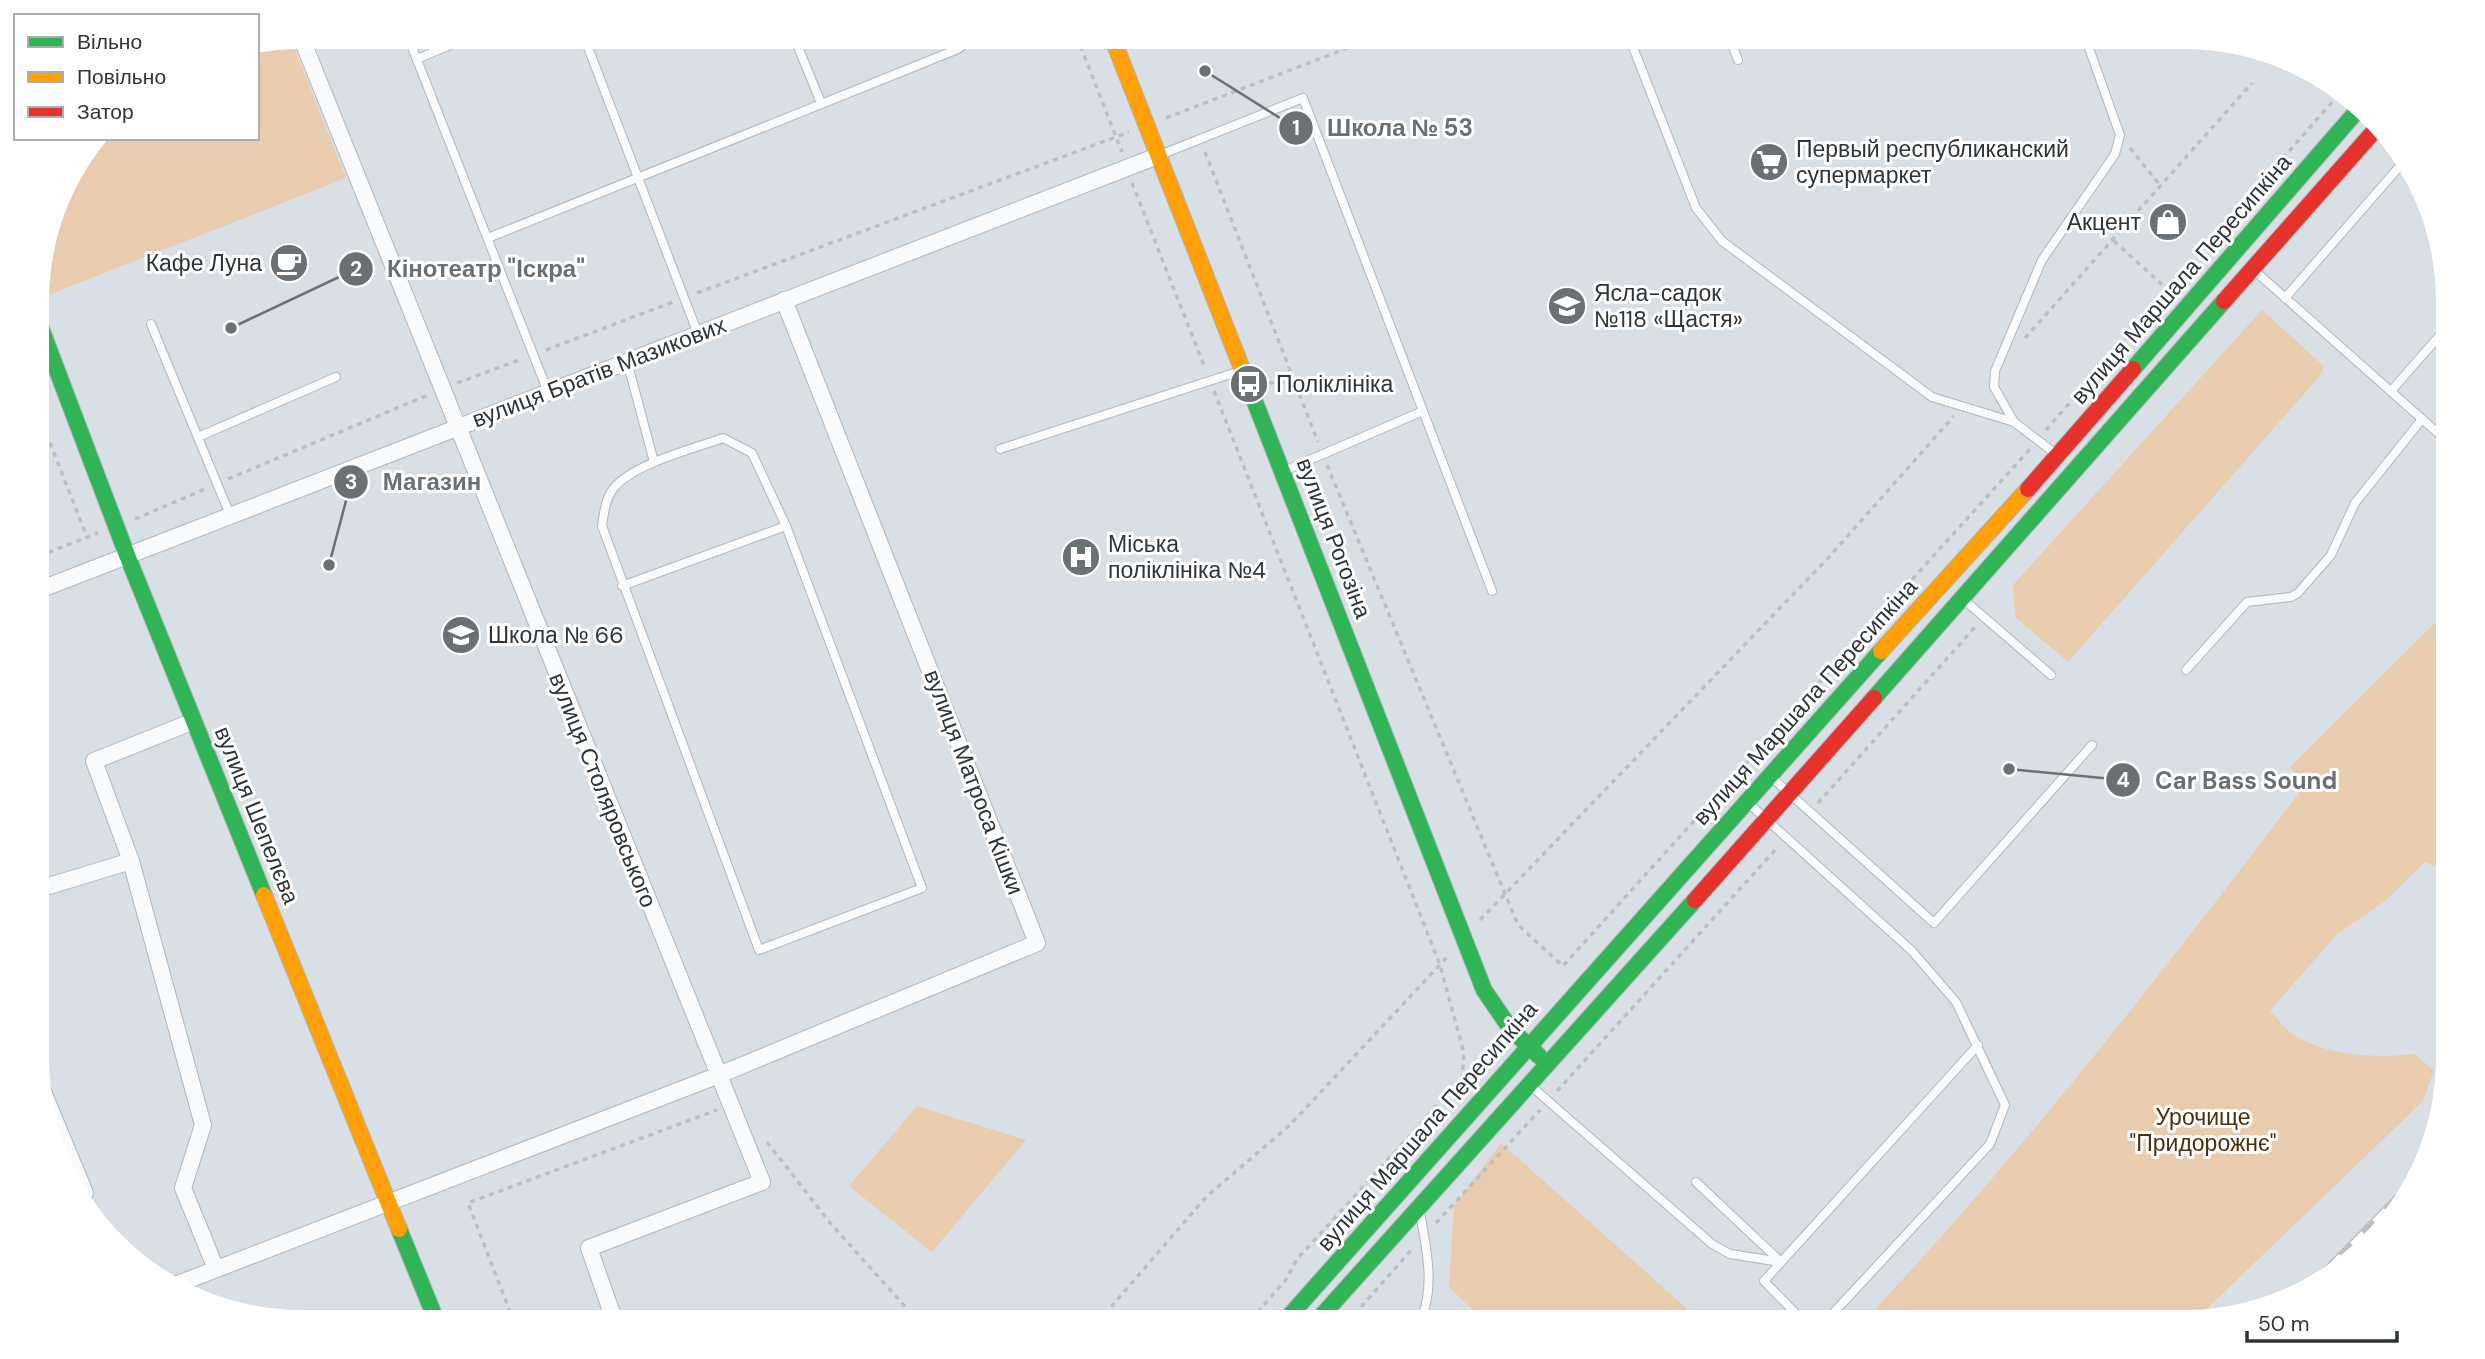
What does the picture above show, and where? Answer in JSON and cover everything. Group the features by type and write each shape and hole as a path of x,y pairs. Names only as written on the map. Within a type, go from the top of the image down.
{"main road":[{"name":"вулиця Рогозіна","path":"1117,49 1484,990 1500,1015 1527,1046 1549,1065"},
{"name":"вулиця Маршала Пересипкіна","path":"1295,1310 1746,800 2058,456 2353,115"},
{"name":"вулиця Маршала Пересипкіна","path":"1327,1310 1528,1084 1549,1065 2372,134"},
{"name":"вулиця Шепелєва","path":"49,349 127,555 432,1310"}],"street":[{"name":"вулиця Столяровського","path":"306,49 762,1182 589,1248 611,1310"},
{"name":"вулиця Братів Мазикових","path":"49,586 1160,155"},
{"name":"вулиця Матроса Кішки","path":"719,1075 1037,943 785,300"},
{"path":"194,721 94,761 131,861 203,1125 183,1188 216,1269"},
{"path":"49,886 131,861"},
{"path":"185,1281 719,1075"},
{"path":"61,1135 75,1169"}],"lane":[{"path":"413,49 548,392"},
{"path":"417,59 441,49"},
{"path":"589,49 698,334"},
{"path":"799,49 821,103"},
{"path":"488,238 958,49"},
{"path":"1634,49 1696,208 1722,241 1932,397 2014,422 2058,456"},
{"path":"1734,49 1738,60"},
{"path":"2014,422 1994,387 1995,371 2042,260 2115,154 2120,135 2089,49"},
{"path":"1160,155 1303,98 1492,591"},
{"path":"2285,298 2398,168"},
{"path":"2234,253 2436,432"},
{"path":"151,324 230,515"},
{"path":"2391,391 2436,340"},
{"path":"627,361 653,462"},
{"path":"1000,449 1244,370"},
{"path":"198,436 336,377"},
{"path":"1283,471 1423,411"},
{"path":"2186,670 2247,602 2291,597 2298,593 2331,555 2355,503 2421,419"},
{"path":"723,439 752,453 786,526 922,888 759,950 604,538 604,507 614,488 653,462 723,439"},
{"path":"622,586 786,526"},
{"path":"1961,597 2050,676"},
{"path":"1769,775 1934,923 2092,745"},
{"path":"1746,800 1937,978 1956,1002 2005,1105 1990,1143 1836,1310"},
{"path":"1792,1310 1763,1281 1978,1045"},
{"path":"1528,1084 1712,1244 1730,1254 1781,1262"},
{"path":"1696,1182 1781,1262"},
{"path":"1419,1205 1430,1283 1425,1310"}],"path":[{"path":"1082,49 1440,965 1464,1053 1462,1079 1297,1259 1285,1282 1260,1310"},
{"path":"49,552 116,527 441,389 1345,49"},
{"path":"2022,341 2113,241 2159,184 2252,83"},
{"path":"1200,139 1323,454 1518,925 1563,966 2038,439 2334,99"},
{"path":"2120,135 2159,184"},
{"path":"2113,241 2167,289"},
{"path":"1108,1310 1206,1198 1290,1125 1505,893 1829,557 1961,407"},
{"path":"49,440 87,537"},
{"path":"1810,812 1984,617"},
{"path":"1359,1310 1787,837"},
{"path":"509,1310 468,1203 731,1105"},
{"path":"762,1136 831,1224 908,1310"}],"green space":[{"path":"295,49 346,178 49,295 51,268 62,220 83,175 108,140 259,140 259,53"},
{"path":"2262,310 2324,366 2319,377 2068,662 2015,617 2013,585"},
{"name":"Урочище \"Придорожнє\"","path":"2436,622 2436,867 2425,862 2384,902 2337,934 2270,1011 2293,1034 2321,1047 2352,1054 2415,1054 2434,1071 2423,1101 2207,1309 1874,1310 1980,1193 2092,1059 2306,784 2290,767"},
{"path":"917,1106 1026,1140 932,1252 849,1186"},
{"path":"1501,1143 1689,1310 1473,1310 1449,1287 1454,1206"}],"railway":[{"path":"2345,1251 2380,1215"}],"traffic: fast":[{"path":"2133,369 2353,115"},
{"path":"1874,698 2224,301"},
{"path":"49,349 127,555 264,895"},
{"path":"1246,379 1484,990 1510,1028 1539,1056"},
{"path":"1295,1310 1881,651"},
{"path":"1327,1310 1695,900"},
{"path":"399,1229 432,1310"}],"traffic: slow":[{"path":"1117,49 1246,379"},
{"path":"1881,651 2028,489"},
{"path":"264,895 399,1229"}],"traffic: jam":[{"path":"2224,301 2372,134"},
{"path":"2028,489 2133,369"},
{"path":"1695,900 1874,698"}],"place":[{"name":"Школа № 53","path":"1205,71"},
{"name":"Первый республиканский супермаркет","path":"1769,162"},
{"name":"Акцент","path":"2168,222"},
{"name":"Кафе Луна","path":"289,263"},
{"name":"Ясла-садок №118 «Щастя»","path":"1567,306"},
{"name":"Кінотеатр \"Іскра\"","path":"231,328"},
{"name":"Поліклініка","path":"1249,384"},
{"name":"Міська поліклініка №4","path":"1081,557"},
{"name":"Магазин","path":"329,565"},
{"name":"Школа № 66","path":"461,635"},
{"name":"Car Bass Sound","path":"2009,769"}]}
